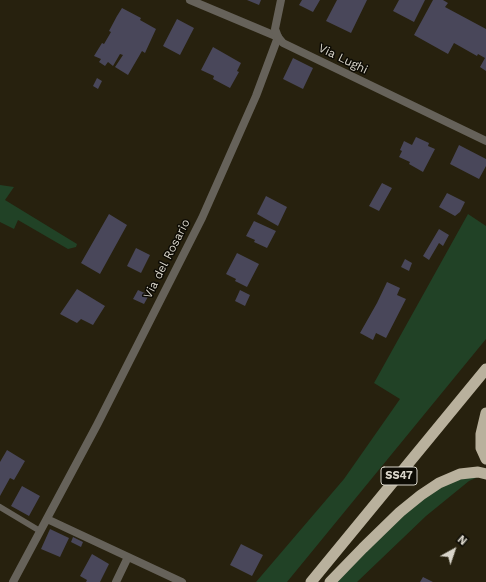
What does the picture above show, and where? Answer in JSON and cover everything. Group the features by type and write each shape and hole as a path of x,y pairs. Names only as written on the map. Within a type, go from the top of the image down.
{"highway":[{"name":"SS47","path":"311,582 486,369"},
{"path":"486,412 481,434 481,448 486,459"},
{"path":"330,582 362,548 400,512 421,495 439,483 460,474 478,472 486,474"}],"street":[{"name":"Via Lughi","path":"190,0 278,37 283,43 292,48 486,141"},
{"name":"Via del Rosario","path":"13,582 97,425 202,218 256,96 278,37 275,27 281,0"},
{"path":"47,520 182,582"},
{"path":"116,582 128,557"}],"lane":[{"path":"0,507 40,531"}],"green space":[{"path":"0,185 14,187 5,200 77,244 76,247 68,249 18,220 14,229 0,222"},
{"path":"468,214 486,226 486,339 287,582 256,582 344,479 400,399 374,383"},
{"path":"485,474 469,481 426,516 357,582 335,582 382,532 443,483"}],"building":[{"path":"247,0 261,0 259,5"},
{"path":"302,0 320,0 313,12 299,5"},
{"path":"337,0 367,0 351,33 326,21"},
{"path":"399,0 425,0 414,22 393,11"},
{"path":"433,0 443,0 448,3 445,7 486,29 486,71 480,67 485,58 478,54 477,56 454,43 448,54 414,35"},
{"path":"122,8 141,18 140,20 156,29 145,53 142,51 128,75 115,67 123,55 120,54 113,66 108,62 105,66 99,62 101,59 94,56 102,43 104,44 111,32 109,31"},
{"path":"177,19 194,28 180,55 163,46"},
{"path":"213,47 241,63 237,71 239,72 230,88 213,79 214,76 201,70"},
{"path":"293,58 313,68 303,89 283,79"},
{"path":"97,78 102,81 98,89 93,86"},
{"path":"416,137 429,143 428,146 435,149 423,172 409,164 410,162 399,157 404,141 412,145"},
{"path":"459,145 486,159 486,166 479,179 450,164"},
{"path":"382,183 392,188 379,211 369,206"},
{"path":"447,193 465,202 460,212 455,216 439,207"},
{"path":"266,196 287,207 278,226 257,214"},
{"path":"109,214 127,225 100,274 81,263"},
{"path":"254,221 276,231 267,248 254,242 255,240 246,236"},
{"path":"439,229 449,235 443,246 439,243 429,260 423,256"},
{"path":"136,248 150,255 141,273 127,266"},
{"path":"237,253 259,264 247,287 235,281 236,279 226,274"},
{"path":"405,259 412,263 409,271 401,267"},
{"path":"387,282 400,288 397,295 406,299 386,338 376,333 373,340 360,333"},
{"path":"77,289 105,306 93,325 81,319 77,323 60,314"},
{"path":"138,290 149,295 144,304 133,299"},
{"path":"240,290 250,295 245,306 235,301"},
{"path":"7,450 25,461 14,480 10,478 0,496 0,462"},
{"path":"22,486 40,496 29,516 11,506"},
{"path":"50,529 69,538 60,557 41,549"},
{"path":"73,537 83,542 81,547 71,542"},
{"path":"241,544 263,555 252,576 230,565"},
{"path":"92,554 109,564 100,582 86,582 87,580 80,576"},
{"path":"423,577 433,582 420,582"}]}
